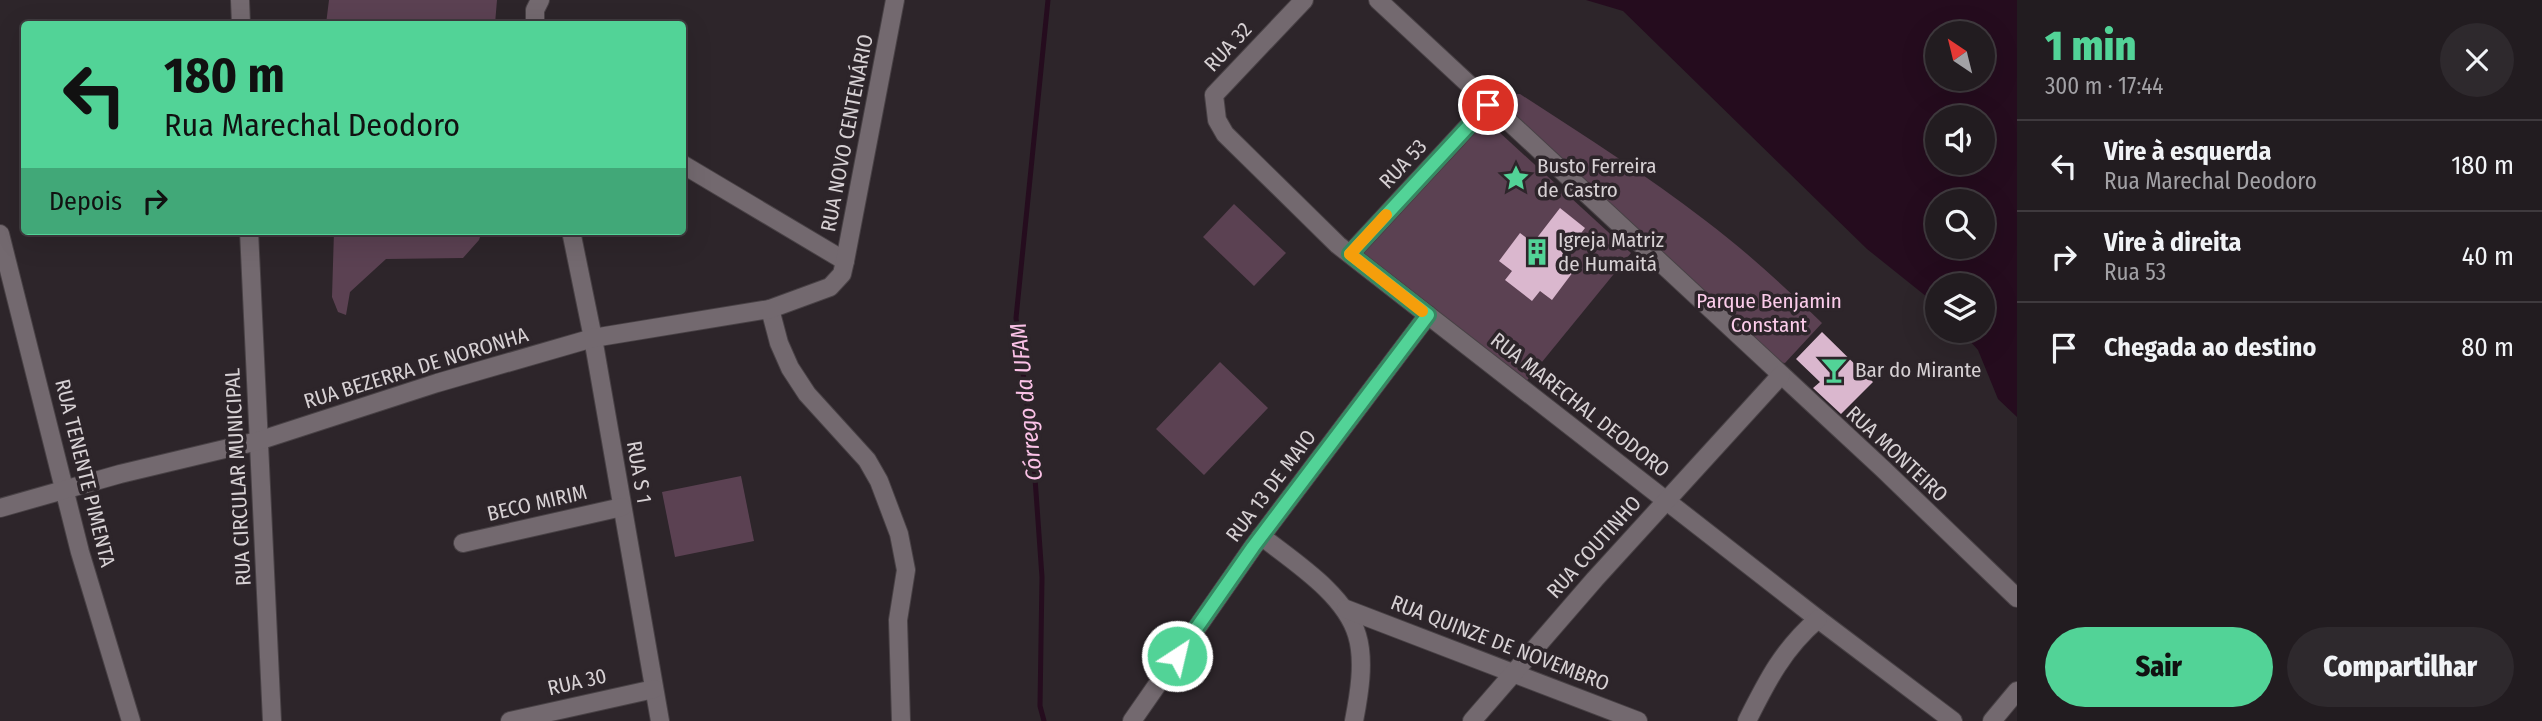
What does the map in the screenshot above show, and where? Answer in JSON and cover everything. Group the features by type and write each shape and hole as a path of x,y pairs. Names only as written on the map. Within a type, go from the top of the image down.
{"street":[{"path":"240,0 241,21"},
{"path":"535,21 535,10 540,0"},
{"name":"RUA NOVO CENTENÁRIO","path":"844,268 895,0"},
{"name":"RUA 32","path":"1214,95 1304,0"},
{"name":"RUA MONTEIRO","path":"1378,0 2017,598"},
{"name":"RUA MARECHAL DEODORO","path":"1214,95 1217,120 1225,134 1350,254 1953,721"},
{"name":"RUA 53","path":"1350,254 1488,105"},
{"path":"686,167 844,268"},
{"name":"RUA TENENTE PIMENTA","path":"0,234 80,552 131,721"},
{"name":"RUA CIRCULAR MUNICIPAL","path":"249,235 272,721"},
{"name":"RUA S 1","path":"573,235 660,721"},
{"name":"RUA BEZERRA DE NORONHA","path":"0,508 65,488 258,441 437,383 593,338 770,309 830,287 844,268"},
{"path":"770,309 779,343 790,368 807,394 867,460 879,481 899,534 906,570 898,620 901,721"},
{"name":"RUA 13 DE MAIO","path":"1132,721 1261,536 1428,315"},
{"name":"RUA COUTINHO","path":"1472,721 1595,579 1780,376"},
{"name":"BECO MIRIM","path":"463,543 622,507"},
{"path":"1261,536 1346,609 1358,637 1360,660 1359,696 1354,721"},
{"name":"RUA QUINZE DE NOVEMBRO","path":"1346,609 1637,721"},
{"path":"1747,721 1781,658 1818,619"},
{"name":"RUA 30","path":"510,721 654,689"},
{"path":"1992,721 2017,691"}],"green space":[{"path":"329,0 497,0 495,21 326,21"},
{"name":"Parque Benjamin Constant","path":"1516,94 1591,140 1683,204 1751,257 1822,323 1785,363 1778,362 1510,113 1508,102"},
{"path":"1486,120 1631,253 1524,384 1360,256"},
{"path":"1234,204 1286,253 1254,286 1203,237"},
{"path":"334,235 481,235 463,258 386,259 350,292 346,315 338,312 332,297"},
{"path":"1220,362 1268,408 1204,475 1156,429"},
{"path":"741,476 754,541 675,557 662,492"}],"shaded area":[{"path":"1586,0 2017,0 2017,417 1998,399 1978,350 1972,343 1995,343 1995,273 1925,273 1925,295 1867,249 1623,11"}],"building":[{"name":"Igreja Matriz de Humaitá","path":"1560,208 1585,228 1559,262 1573,272 1552,300 1540,291 1532,301 1505,280 1512,271 1499,261 1520,233 1533,243"},
{"name":"Bar do Mirante","path":"1822,332 1873,382 1841,414 1813,388 1820,382 1796,359"}],"waterway":[{"name":"Córrego da UFAM","path":"1044,721 1040,706 1042,577 1033,450 1016,318 1048,0"}],"slow traffic":[{"path":"1386,215 1350,254 1422,311"}],"place":[{"name":"Busto Ferreira de Castro","path":"1516,178"},
{"name":"Igreja Matriz de Humaitá","path":"1537,252"},
{"name":"Bar do Mirante","path":"1834,370"}],"route":[{"path":"1177,656 1253,547 1428,315 1350,254 1488,105"}]}
